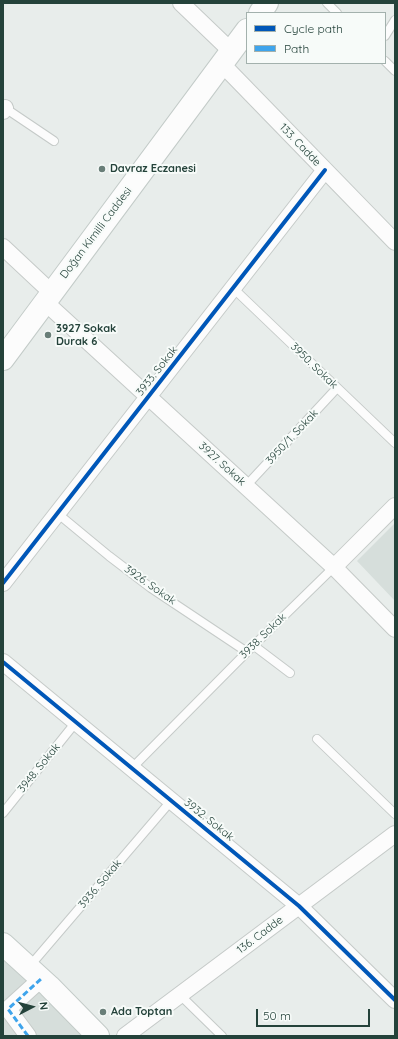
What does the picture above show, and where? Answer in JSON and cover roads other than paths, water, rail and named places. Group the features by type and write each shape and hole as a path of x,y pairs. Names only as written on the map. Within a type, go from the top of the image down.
{"main road":[{"path":"261,12 267,3"},
{"name":"Doğan Kimilli Caddesi","path":"3,359 246,31"},
{"path":"3,944 35,973 98,1036"}],"street":[{"name":"133. Cadde","path":"181,3 325,170 395,242"},
{"name":"3933. Sokak","path":"3,583 325,170"},
{"name":"3927. Sokak","path":"3,247 49,297 148,396 334,567 395,629"},
{"name":"3938. Sokak","path":"334,567 395,506"},
{"name":"3932. Sokak","path":"3,662 299,906 395,1000"},
{"name":"136. Cadde","path":"125,1036 395,834"},
{"path":"28,1036 5,1006 35,973"}],"lane":[{"path":"327,3 336,12"},
{"path":"386,34 395,20"},
{"path":"386,62 395,71"},
{"path":"4,110 54,141"},
{"name":"3950. Sokak","path":"233,288 395,443"},
{"name":"3950/1. Sokak","path":"246,486 337,388"},
{"name":"3926. Sokak","path":"57,513 151,588 290,673"},
{"name":"3938. Sokak","path":"132,768 334,567"},
{"name":"3948. Sokak","path":"3,813 76,722"},
{"path":"317,739 395,814"},
{"name":"3936. Sokak","path":"35,973 171,801"},
{"path":"180,995 222,1036"}],"place":[{"name":"Davraz Eczanesi","path":"102,169"},
{"name":"3927 Sokak Durak 6","path":"48,335"},
{"name":"Ada Toptan","path":"103,1012"}]}
